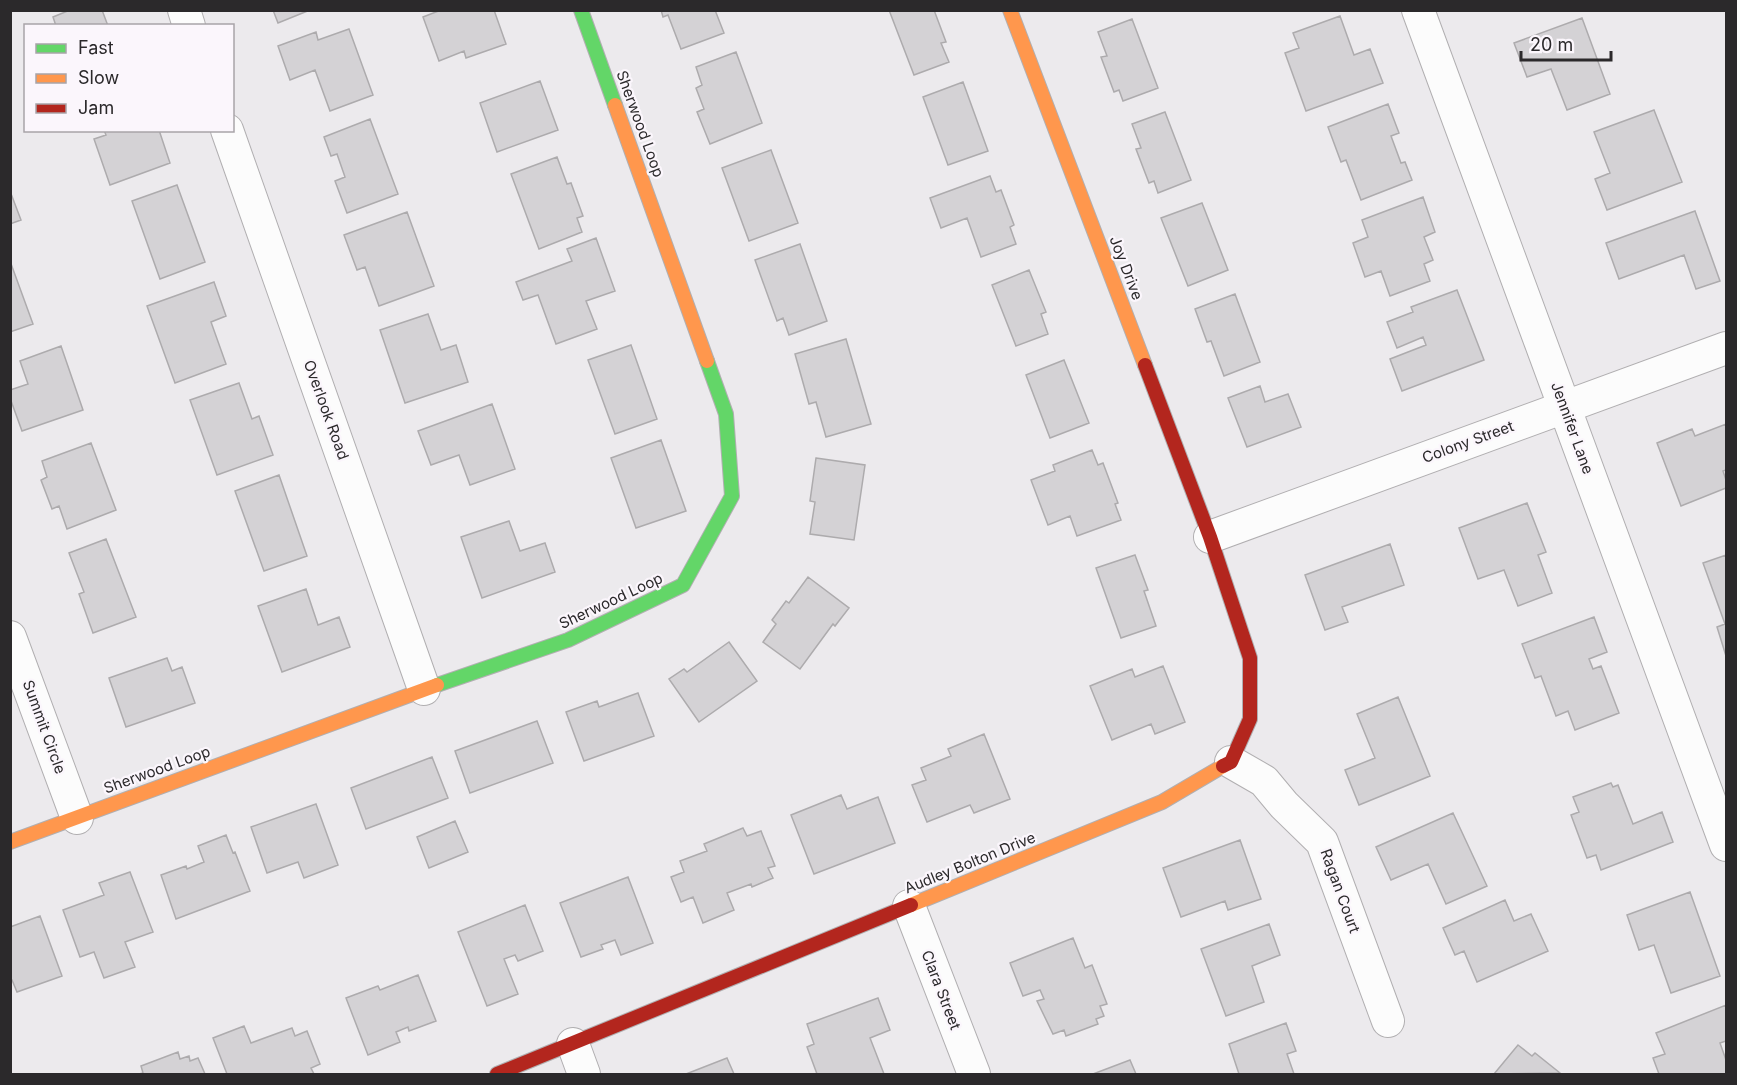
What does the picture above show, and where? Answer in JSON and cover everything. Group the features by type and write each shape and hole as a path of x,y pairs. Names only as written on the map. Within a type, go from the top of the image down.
{"street":[{"name":"Sherwood Loop","path":"10,842 424,689 568,640 683,585 732,496 726,414 581,10"},
{"name":"Joy Drive","path":"1010,10 1210,537"},
{"name":"Jennifer Lane","path":"1418,10 1726,845"},
{"name":"Overlook Road","path":"228,132 424,689"},
{"name":"Colony Street","path":"1210,537 1726,348"},
{"path":"1210,537 1250,658 1250,719 1231,762"},
{"name":"Summit Circle","path":"10,637 77,818"},
{"name":"Audley Bolton Drive","path":"497,1074 1162,802 1231,762"},
{"name":"Ragan Court","path":"1231,762 1264,781 1284,805 1322,842 1388,1021"},
{"name":"Clara Street","path":"909,906 974,1074"},
{"path":"573,1044 584,1074"}],"building":[{"path":"70,10 102,10 107,24 55,24 53,17"},
{"path":"273,10 310,10 278,23"},
{"path":"441,10 494,10 506,44 466,58 464,51 439,61 423,17"},
{"path":"661,10 715,10 724,33 681,49 668,15 663,17"},
{"path":"889,10 934,10 946,42 941,43 949,62 914,75"},
{"path":"1340,16 1354,55 1370,49 1383,83 1306,111 1285,53 1299,48 1293,33"},
{"path":"1582,18 1610,94 1567,110 1551,69 1527,77 1514,43"},
{"path":"1132,19 1158,88 1123,101 1119,90 1114,92 1101,57 1107,56 1098,32"},
{"path":"349,29 373,95 330,111 315,70 290,80 278,46 316,32 318,40"},
{"path":"736,52 762,123 710,144 697,112 704,109 696,88 702,85 696,67"},
{"path":"540,81 558,130 497,152 480,103"},
{"path":"963,82 988,151 948,165 923,97"},
{"path":"1388,104 1399,133 1391,136 1401,163 1405,162 1412,180 1361,200 1346,160 1341,162 1328,127"},
{"path":"1654,110 1682,182 1607,210 1595,179 1610,173 1594,132"},
{"path":"1165,112 1191,180 1158,193 1154,181 1149,183 1136,149 1141,148 1132,124"},
{"path":"370,119 398,194 347,213 335,181 345,177 337,154 331,156 324,137"},
{"path":"105,132 160,132 170,163 110,185 94,139 106,135"},
{"path":"771,150 798,223 749,241 722,168"},
{"path":"557,157 567,184 571,183 583,216 577,218 582,232 539,249 511,174"},
{"path":"990,176 996,192 1001,190 1014,225 1010,227 1016,244 981,257 967,218 941,228 930,198"},
{"path":"177,185 205,262 160,279 132,201"},
{"path":"10,191 21,220 10,224"},
{"path":"1423,197 1435,232 1424,237 1433,260 1424,264 1430,281 1390,296 1381,271 1365,277 1353,243 1368,237 1362,220"},
{"path":"1202,203 1228,270 1188,286 1161,218"},
{"path":"1695,211 1720,281 1696,289 1684,255 1619,279 1606,243"},
{"path":"407,212 434,286 379,306 365,267 357,270 344,235"},
{"path":"596,238 615,291 586,301 597,329 556,344 538,295 523,300 516,282 572,261 567,249"},
{"path":"800,244 827,321 789,335 783,318 777,321 755,260"},
{"path":"10,261 33,324 10,332"},
{"path":"1029,270 1046,312 1041,314 1048,334 1016,346 992,285"},
{"path":"214,282 226,316 211,322 226,364 175,383 147,306"},
{"path":"1457,290 1484,360 1402,391 1390,359 1426,345 1423,337 1397,348 1387,322 1413,312 1411,307"},
{"path":"1235,294 1260,362 1224,376 1211,341 1207,342 1195,309"},
{"path":"428,314 441,350 456,345 468,382 405,403 380,330"},
{"path":"846,339 871,424 826,437 816,402 809,404 795,354"},
{"path":"631,345 657,419 615,434 588,360"},
{"path":"61,346 83,410 22,431 10,398 10,390 28,384 20,361"},
{"path":"1064,360 1089,423 1050,438 1026,375"},
{"path":"239,383 252,419 259,416 273,455 217,475 190,400"},
{"path":"1260,386 1265,402 1288,394 1301,427 1247,447 1228,398"},
{"path":"492,404 515,469 470,485 459,455 431,465 418,431"},
{"path":"1726,424 1726,470 1723,471 1726,488 1681,506 1657,443 1692,429 1695,436"},
{"path":"661,440 686,511 636,528 611,458"},
{"path":"91,443 116,510 67,529 59,506 52,509 41,480 47,477 42,461"},
{"path":"1092,450 1098,465 1103,463 1118,503 1115,504 1121,520 1077,536 1070,516 1048,525 1031,480 1055,471 1053,465"},
{"path":"816,458 865,465 854,540 810,534 815,502 810,501"},
{"path":"279,475 307,556 264,571 235,491"},
{"path":"1527,503 1546,552 1538,555 1552,593 1518,606 1504,570 1478,579 1459,528"},
{"path":"509,521 520,551 545,543 555,572 482,598 461,537"},
{"path":"106,539 136,617 93,633 79,594 84,592 69,553"},
{"path":"1390,544 1404,585 1342,607 1348,622 1325,630 1305,575"},
{"path":"1135,555 1148,590 1144,591 1156,626 1121,638 1096,568"},
{"path":"1726,555 1726,656 1717,627 1725,624 1703,563"},
{"path":"808,577 849,608 835,626 833,624 800,669 763,642 776,624 772,620 786,601 789,603"},
{"path":"306,589 318,625 339,617 350,647 282,672 258,606"},
{"path":"1594,617 1607,652 1589,659 1593,669 1601,666 1619,713 1575,730 1568,711 1556,716 1541,676 1535,678 1522,644"},
{"path":"729,642 757,681 699,722 669,679 684,669 687,672"},
{"path":"167,658 172,671 182,667 195,703 126,727 109,678"},
{"path":"1163,666 1185,722 1155,734 1151,724 1112,740 1090,686 1132,669 1135,677"},
{"path":"638,693 654,736 584,761 566,712 597,701 599,707"},
{"path":"1398,697 1430,776 1359,805 1345,770 1375,758 1357,714"},
{"path":"537,721 553,763 470,793 455,751"},
{"path":"984,734 1010,799 974,813 970,805 927,822 912,785 926,780 921,768 951,756 948,749"},
{"path":"432,757 448,798 366,829 351,788"},
{"path":"1611,783 1613,787 1618,785 1633,824 1662,812 1673,842 1601,870 1596,855 1587,858 1571,815 1579,812 1573,797"},
{"path":"841,795 847,809 878,797 895,843 814,874 791,815"},
{"path":"316,804 338,865 304,878 298,862 267,873 251,827"},
{"path":"1453,813 1487,886 1446,904 1428,864 1391,880 1376,847"},
{"path":"455,821 468,852 429,868 417,837"},
{"path":"743,828 747,836 761,831 775,866 768,868 773,878 752,887 751,884 727,893 734,910 703,923 693,897 681,902 671,877 684,872 680,861 707,851 704,844"},
{"path":"226,835 250,891 176,919 161,875 204,862 198,846"},
{"path":"1240,840 1261,899 1228,910 1225,901 1181,917 1163,868"},
{"path":"130,872 153,932 125,942 135,967 104,978 94,952 80,957 63,910 104,895 99,883"},
{"path":"628,877 653,943 621,955 615,940 601,945 603,949 581,957 560,903"},
{"path":"1690,892 1720,976 1671,993 1654,945 1639,950 1627,915"},
{"path":"1505,900 1514,921 1531,914 1548,951 1477,982 1464,951 1455,955 1443,928"},
{"path":"525,905 543,951 518,961 515,955 504,959 518,994 487,1006 458,932"},
{"path":"40,916 62,976 17,992 10,980 10,927"},
{"path":"1269,924 1280,955 1252,966 1264,1002 1226,1016 1201,949"},
{"path":"1073,938 1085,968 1092,965 1107,1004 1100,1006 1104,1016 1096,1019 1098,1024 1066,1036 1064,1030 1053,1034 1037,1001 1044,999 1040,990 1023,996 1010,963"},
{"path":"418,975 436,1021 409,1031 408,1027 396,1032 400,1042 368,1055 346,998 378,986 380,990"},
{"path":"878,998 890,1030 870,1038 884,1074 817,1074 807,1047 814,1044 807,1024"},
{"path":"1726,1005 1726,1041 1720,1043 1726,1060 1726,1074 1659,1074 1653,1058 1665,1054 1656,1033"},
{"path":"1286,1023 1296,1051 1287,1054 1294,1074 1239,1074 1229,1044"},
{"path":"244,1026 251,1043 292,1028 295,1036 307,1031 320,1064 311,1068 314,1074 227,1074 213,1038"},
{"path":"1518,1045 1532,1056 1535,1053 1560,1073 1494,1074"},
{"path":"178,1052 180,1059 189,1056 190,1061 198,1058 205,1074 139,1074 143,1073 141,1066"},
{"path":"727,1058 734,1074 686,1074"},
{"path":"1130,1060 1136,1074 1093,1074"}],"traffic: fast":[{"path":"581,10 615,105"},
{"path":"437,685 568,640 683,585 732,496 726,414 707,361"}],"traffic: slow":[{"path":"1010,10 1145,365"},
{"path":"615,105 707,361"},
{"path":"10,842 437,685"},
{"path":"911,905 1162,802 1223,766"}],"traffic: jam":[{"path":"1145,365 1210,537 1250,658 1250,719 1231,762 1223,766"},
{"path":"497,1074 911,905"}]}
